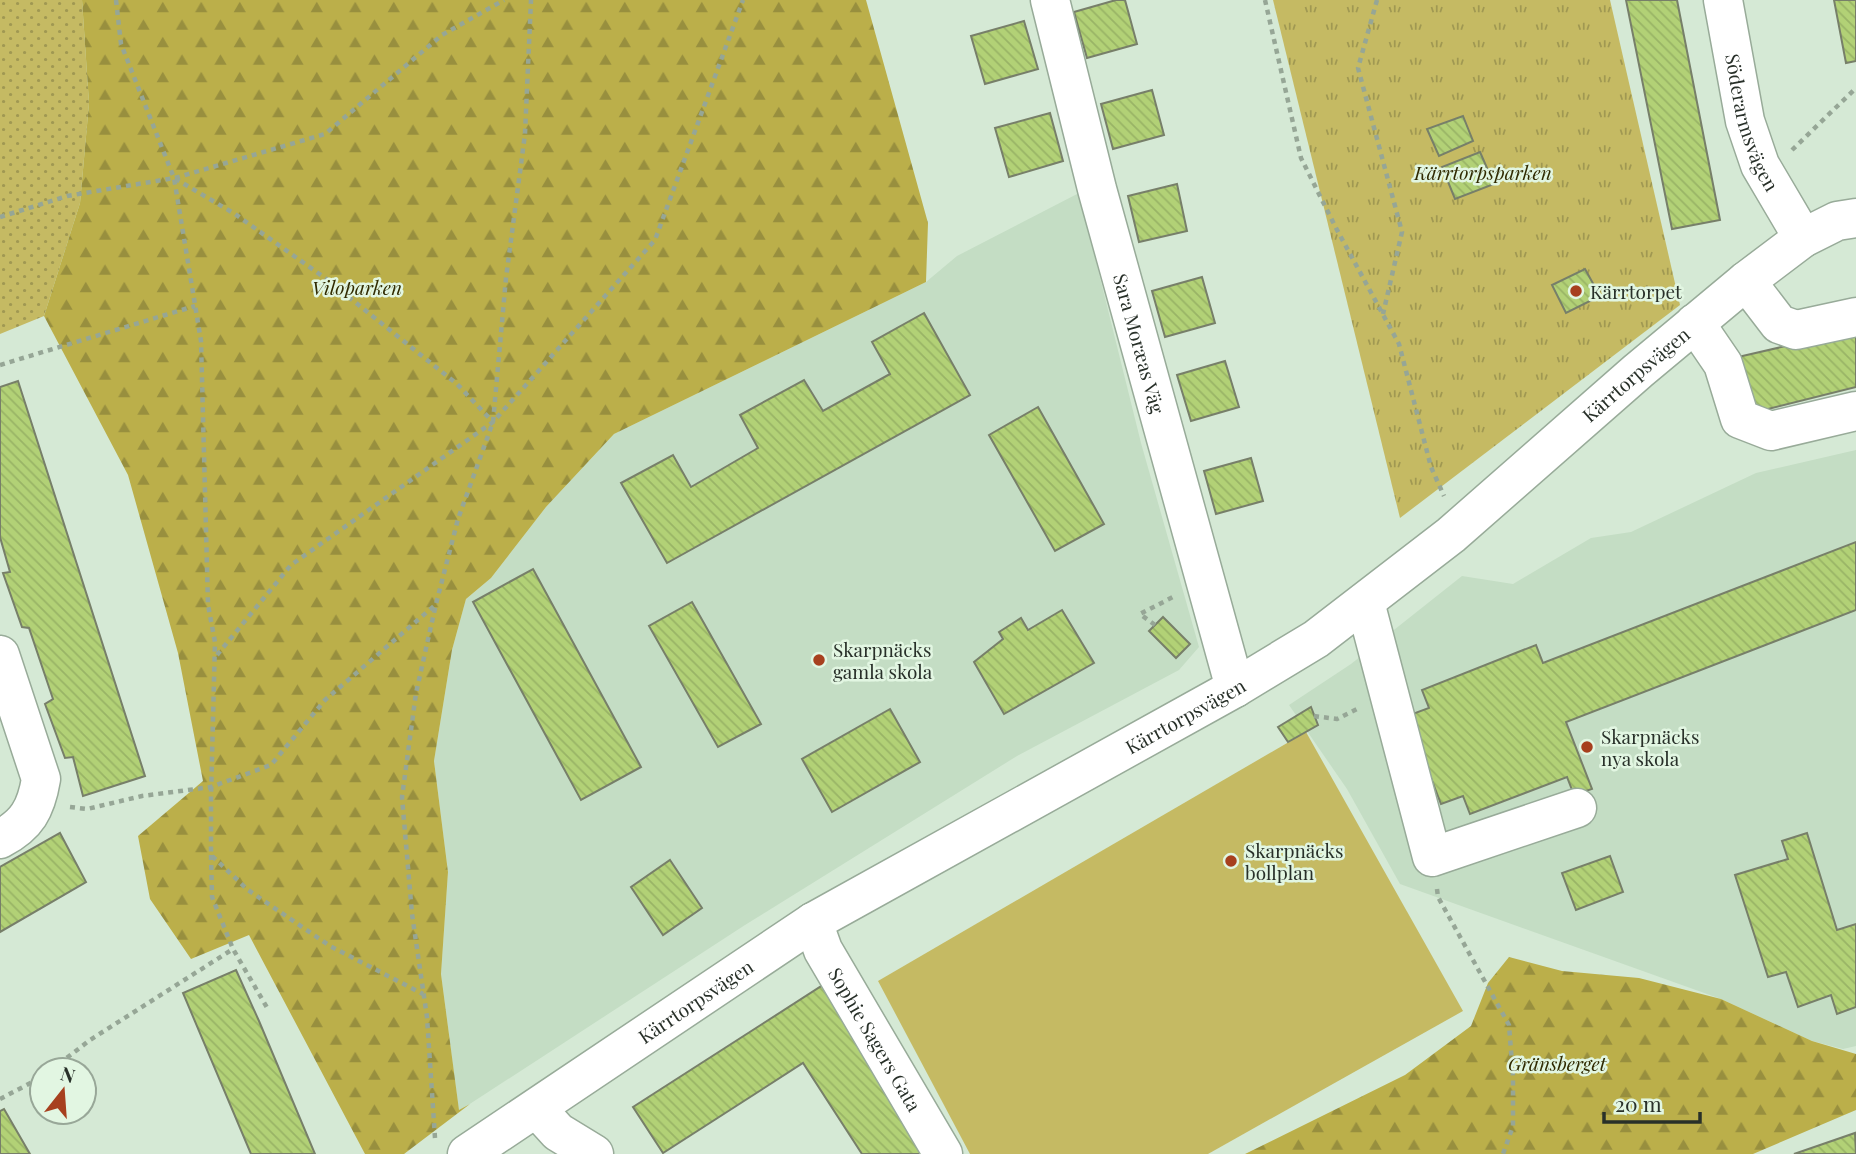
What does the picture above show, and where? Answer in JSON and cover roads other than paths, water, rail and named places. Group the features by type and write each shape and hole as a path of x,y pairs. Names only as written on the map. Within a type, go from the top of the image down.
{"street":[{"name":"Sara Moræas Väg","path":"1050,0 1097,189 1235,688"},
{"name":"Söderarmsvägen","path":"1723,0 1745,121 1760,165 1803,238"},
{"name":"Kärrtorpsvägen","path":"451,1152 537,1109 813,922 1235,688 1316,639 1364,602 1447,509 1695,323 1803,238 1837,221 1856,218"},
{"path":"1746,281 1779,324 1796,331 1856,317"},
{"path":"1695,323 1723,364 1740,419 1771,431 1856,411"},
{"path":"1364,602 1432,857 1577,808"},
{"path":"0,655 41,779 35,803 25,823 0,839"},
{"name":"Sophie Sagers Gata","path":"813,922 823,950 943,1154"},
{"path":"537,1109 558,1132 594,1154"}],"place":[{"name":"Kärrtorpet","path":"1576,291"},
{"name":"Skarpnäcks gamla skola","path":"819,660"},
{"name":"Skarpnäcks nya skola","path":"1587,747"},
{"name":"Skarpnäcks bollplan","path":"1231,861"}],"park label":[{"name":"Kärrtorpsparken","path":"1483,172"},
{"name":"Viloparken","path":"357,287"},
{"name":"Gränsberget","path":"1557,1063"}]}
